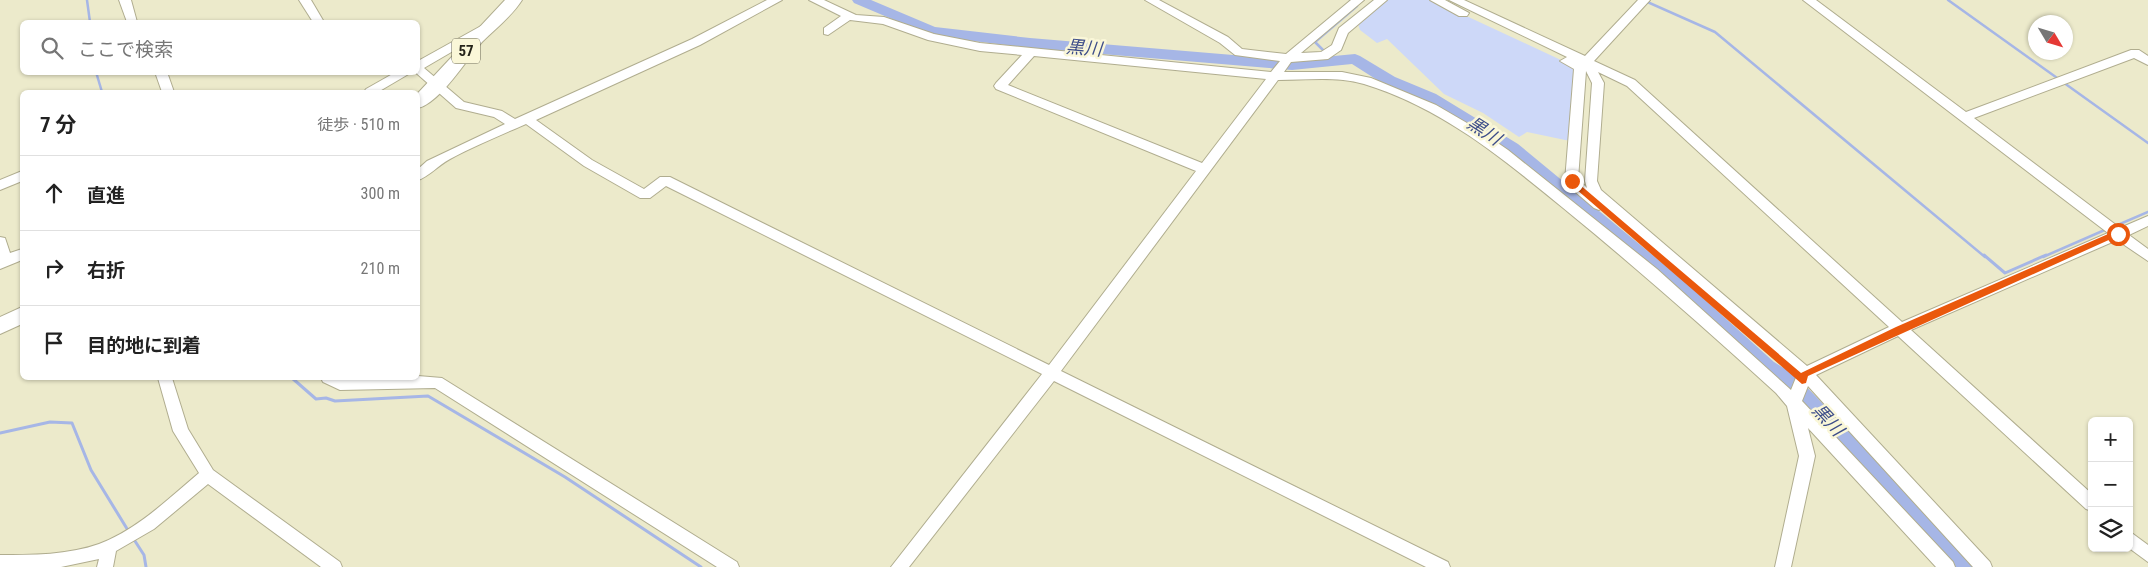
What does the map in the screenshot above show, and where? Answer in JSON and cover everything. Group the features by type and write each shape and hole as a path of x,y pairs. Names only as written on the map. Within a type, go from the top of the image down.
{"highway":[{"name":"57","path":"420,100 438,84 485,28 514,0"},
{"path":"0,326 20,316"}],"street":[{"path":"125,0 131,20"},
{"path":"305,0 310,12 318,20"},
{"path":"420,174 431,164 447,156 696,42 776,0"},
{"path":"815,0 850,15 884,21 932,37 970,45 1274,76 1342,76 1368,82 1432,108 1475,133 1535,177 1652,273 1794,403 1947,567"},
{"path":"1151,0 1224,40 1239,52 1288,58 1324,56 1337,47 1343,31 1381,0"},
{"path":"900,567 1052,372 1288,58 1358,0"},
{"path":"1436,0 1580,67 1572,181 1804,377"},
{"path":"1455,0 1631,83 2088,500"},
{"path":"1586,62 1644,0"},
{"path":"1809,0 2148,256"},
{"path":"833,30 850,15"},
{"path":"420,66 485,28"},
{"path":"1965,117 2148,47"},
{"path":"1031,52 1000,86 1204,169"},
{"path":"2135,52 2148,61"},
{"path":"1586,62 1598,83 1591,180 1596,193 1804,377 1984,567"},
{"path":"420,69 460,105 522,122 588,163 645,195 664,180 1442,567"},
{"path":"162,75 167,90"},
{"path":"374,90 401,75"},
{"path":"0,185 20,177"},
{"path":"1783,567 1807,456 1794,403 1804,377 1899,329 2148,220"},
{"path":"0,242 3,263 20,255"},
{"path":"166,380 182,431 208,475 334,567"},
{"path":"332,380 340,384 437,382 731,567"},
{"path":"0,563 26,563 86,555 110,547 142,527 208,475"},
{"path":"2133,542 2148,555"},
{"path":"105,567 110,547"}],"shaded area":[{"path":"1386,0 1432,0 1578,68 1570,141 1527,132 1519,137 1483,113 1444,94 1387,39 1377,43 1360,30 1358,24"}],"waterway":[{"path":"87,0 90,20"},
{"name":"黒川","path":"859,0 932,31 1030,43 1292,65 1355,59 1390,81 1431,98 1479,126 1512,148 1544,173 1678,286 1767,367 1788,380 1968,567"},
{"path":"1336,63 1315,42 1357,6 1350,0"},
{"path":"1643,0 1715,32 1985,257"},
{"path":"1948,0 2148,143"},
{"path":"97,75 101,90"},
{"path":"2113,227 2148,212"},
{"path":"2043,257 2107,229"},
{"path":"1984,255 2005,273 2046,255"},
{"path":"294,380 316,399 326,398 335,401 428,396 565,477 701,567"},
{"path":"0,433 50,422 72,423 91,470 129,532"},
{"path":"133,538 144,555 146,567"}],"route":[{"path":"1572,181 1802,380 1805,373 1899,329 2118,234"}]}
